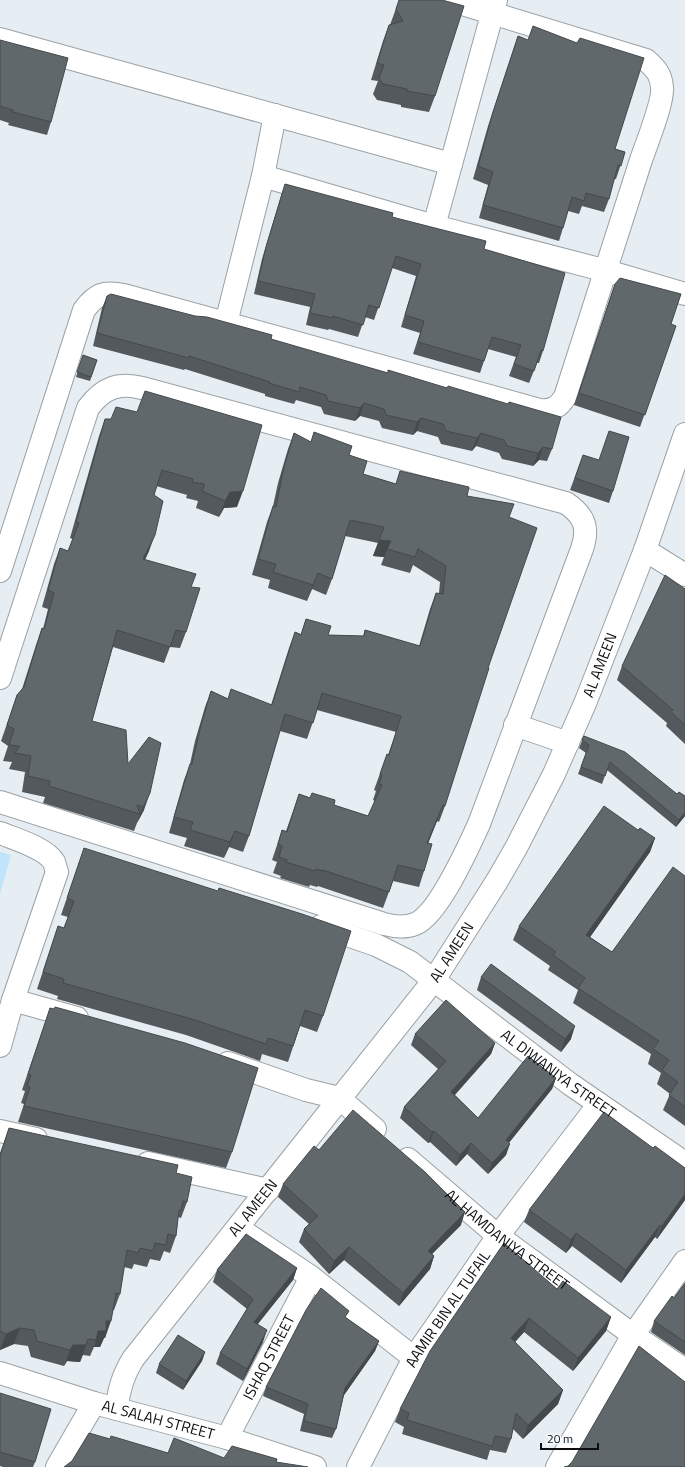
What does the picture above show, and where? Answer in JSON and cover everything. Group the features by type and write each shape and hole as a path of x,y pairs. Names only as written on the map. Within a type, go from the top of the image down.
{"street":[{"path":"0,571 84,310 93,299 110,292 532,408 546,410 558,406 565,397 607,271 660,102 663,88 658,71 646,60 495,6 450,0"},
{"path":"434,226 495,6"},
{"path":"0,39 451,164"},
{"path":"226,323 263,176 274,115"},
{"path":"263,176 434,226 607,271 685,294"},
{"path":"0,678 86,415 96,398 117,386 130,385 566,503 575,509 582,518 585,528 585,538 478,824 455,871 431,911 424,919 415,924 405,927 394,927 0,802"},
{"path":"53,405 86,415"},
{"name":"AL AMEEN","path":"117,1409 121,1383 132,1359 238,1228 339,1098 434,980 497,881 516,848 565,750 586,701 645,550 685,434"},
{"path":"645,550 685,575"},
{"path":"513,731 565,750"},
{"path":"0,833 47,854 54,862 56,872 13,1000 0,1046"},
{"name":"AL DIWANIYA STREET","path":"300,918 376,945 410,962 599,1104 685,1163"},
{"path":"13,1000 98,1024"},
{"path":"212,1058 306,1090 339,1098"},
{"name":"AL HAMDANIYA STREET","path":"339,1098 498,1236 633,1335 685,1370"},
{"name":"AAMIR BIN AL TUFAIL","path":"358,1467 414,1358 498,1236 599,1104"},
{"path":"0,1131 54,1142"},
{"path":"130,1159 268,1190"},
{"path":"238,1228 312,1277 414,1358"},
{"path":"557,1467 633,1335 685,1261"},
{"name":"ISHAQ STREET","path":"227,1438 312,1277"},
{"name":"AL SALAH STREET","path":"0,1373 94,1403 227,1438 315,1467"},
{"path":"57,1467 94,1403"}],"shaded area":[{"path":"0,852 11,855 0,894"}],"building":[{"path":"399,0 442,0 464,6 435,96 407,91 407,89 383,84 379,78 384,65 377,63 389,25 403,21 396,9"},
{"path":"533,26 577,43 580,38 644,58 615,149 625,152 621,166 618,165 609,199 586,193 584,201 572,197 563,228 483,205 493,172 478,166 493,112 518,36 528,40"},
{"path":"0,40 68,58 51,122 13,112 13,110 0,106"},
{"path":"285,184 393,213 392,217 486,241 484,249 565,273 543,351 541,350 534,371 514,364 521,345 492,337 484,361 418,342 424,321 405,315 421,264 396,256 379,308 369,305 363,325 333,316 333,318 310,313 315,294 258,281 266,247"},
{"path":"620,278 681,294 671,324 676,326 645,415 579,393 615,284"},
{"path":"111,294 195,316 207,317 272,335 271,339 388,373 388,370 447,388 448,386 508,404 509,402 561,417 552,449 543,447 538,453 507,446 504,440 481,433 477,438 446,431 443,424 421,418 417,422 386,415 384,409 364,403 360,408 328,401 326,395 300,387 299,392 189,356 189,358 97,333 107,296"},
{"path":"83,355 97,360 91,377 77,372"},
{"path":"145,391 262,425 243,491 230,492 225,501 202,491 205,484 192,482 193,479 162,470 154,495 163,501 155,535 143,559 196,574 191,587 200,588 186,632 176,630 170,647 117,630 92,721 126,730 128,764 149,737 161,743 150,793 143,807 137,805 140,814 49,786 50,781 28,776 31,756 15,753 20,746 9,745 14,729 7,725 17,695 24,687 42,628 44,629 54,593 48,590 60,548 68,551 79,523 76,522 105,419 111,419 116,407 137,412"},
{"path":"609,431 629,437 613,491 575,478 583,455 599,460"},
{"path":"314,432 352,446 349,455 367,461 363,474 396,484 400,471 469,487 467,496 514,504 509,517 537,528 488,668 445,806 443,805 427,843 432,844 424,871 398,865 389,892 323,870 316,869 315,871 286,862 287,860 279,857 282,846 278,844 282,830 287,832 299,794 310,798 312,793 335,800 334,805 368,816 382,785 379,784 382,775 380,774 387,754 389,755 401,716 322,693 313,723 285,714 249,836 235,831 230,842 190,830 193,822 174,817 190,764 192,764 211,691 228,699 231,689 272,705 295,632 301,635 306,619 331,626 328,635 364,636 365,630 420,646 436,593 443,594 446,566 418,549 415,557 387,549 391,541 379,540 384,527 350,520 332,579 318,573 313,585 273,572 276,564 258,559 273,506 276,507 284,467 294,433 311,442"},
{"path":"665,575 685,589 685,725 671,712 673,710 622,666"},
{"path":"584,736 625,752 677,794 679,792 685,796 685,812 679,820 610,762 605,776 581,767 589,745 582,740"},
{"path":"604,806 638,830 640,828 655,838 586,935 612,952 673,867 685,876 685,1107 669,1095 678,1082 662,1070 669,1060 653,1049 659,1041 578,988 585,978 553,955 556,952 519,926"},
{"path":"84,848 218,891 219,888 351,931 323,1016 305,1010 293,1046 268,1038 266,1044 192,1019 63,983 64,979 43,972 58,926 64,928 74,901 67,898"},
{"path":"491,964 575,1026 565,1039 481,977"},
{"path":"446,1000 495,1043 451,1092 478,1118 528,1056 556,1078 506,1140 510,1144 492,1163 471,1143 460,1155 434,1131 432,1132 404,1107 446,1061 415,1034"},
{"path":"55,1007 185,1043 258,1068 232,1152 24,1106 30,1087 27,1086 31,1075 28,1074 50,1008 54,1009"},
{"path":"353,1110 425,1172 465,1212 428,1251 434,1256 403,1293 349,1247 334,1261 304,1229 318,1216 283,1184 314,1146 319,1150"},
{"path":"604,1112 653,1148 655,1146 685,1168 685,1194 662,1226 660,1225 626,1270 576,1233 571,1240 529,1210"},
{"path":"9,1128 178,1165 176,1173 192,1177 187,1202 183,1201 181,1210 179,1210 176,1236 168,1234 166,1245 155,1243 153,1251 140,1248 138,1253 127,1250 120,1294 116,1293 111,1321 106,1321 106,1331 98,1331 96,1340 88,1339 86,1345 73,1345 70,1350 37,1341 34,1330 20,1328 6,1334 0,1331 0,1156"},
{"path":"246,1234 297,1268 254,1322 267,1330 247,1369 220,1353 253,1299 217,1270"},
{"path":"504,1243 557,1289 563,1281 611,1317 578,1358 529,1318 511,1338 563,1390 528,1425 516,1413 511,1439 495,1436 492,1446 407,1420 409,1413 400,1409 430,1351"},
{"path":"685,1283 685,1342 654,1321 672,1296 674,1298"},
{"path":"321,1288 349,1311 345,1317 379,1341 345,1388 336,1429 304,1421 308,1404 266,1387 306,1310"},
{"path":"178,1335 205,1352 186,1381 159,1364"},
{"path":"639,1346 685,1382 685,1467 564,1467 568,1466 572,1462"},
{"path":"0,1393 51,1409 35,1462 0,1452"},
{"path":"89,1433 110,1439 111,1436 168,1453 174,1438 224,1458 232,1446 277,1459 276,1462 308,1467 64,1467 72,1461"}]}
